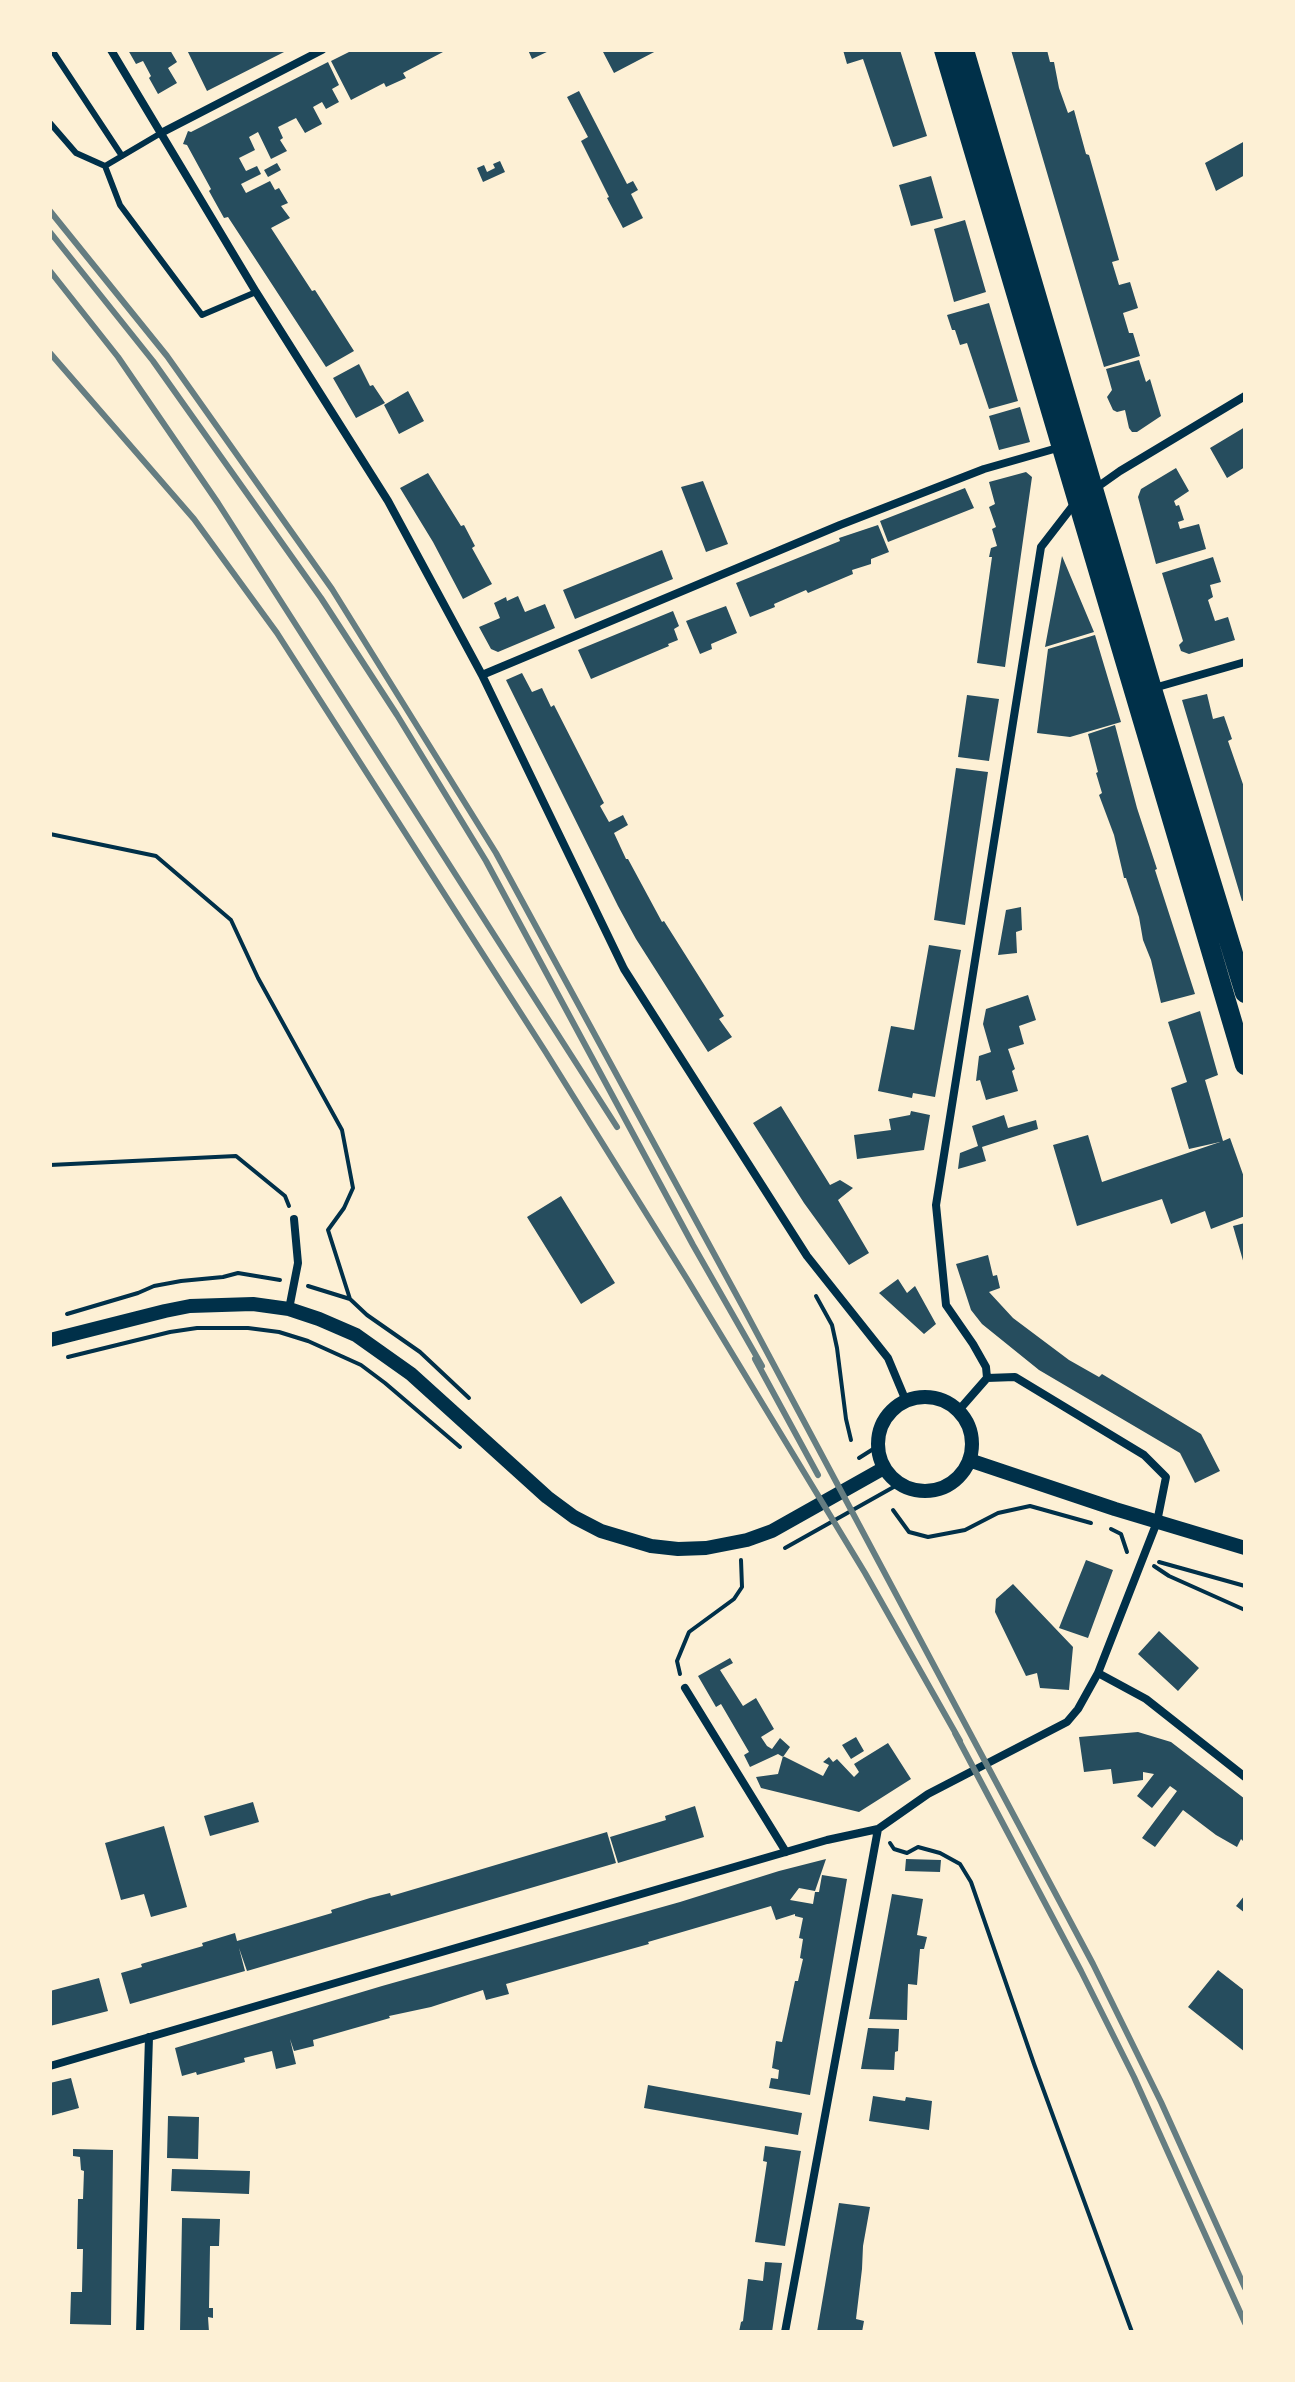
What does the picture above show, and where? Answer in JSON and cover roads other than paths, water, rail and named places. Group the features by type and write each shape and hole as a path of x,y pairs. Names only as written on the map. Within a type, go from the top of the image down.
{"main road":[{"path":"944,50 1072,444"},
{"path":"964,50 1245,1065"},
{"path":"1143,692 1245,993"}],"street":[{"path":"111,50 256,292 388,501 482,675 624,969 807,1256 888,1358 906,1401"},
{"path":"161,133 322,50"},
{"path":"959,1410 987,1378 986,1367 946,1305 936,1205 1041,547 1086,494 1245,396"},
{"path":"482,675 840,525 984,469 1072,444"},
{"path":"1143,692 1245,662"},
{"path":"289,1309 298,1263 294,1219"},
{"path":"50,1340 190,1306 253,1304 289,1309 356,1335 379,1350 411,1374 547,1497 574,1517 601,1531 651,1546 706,1548 772,1531 884,1468"},
{"path":"50,2066 786,1852 878,1829 928,1794 1067,1722 1098,1673 1157,1522 1166,1477 1144,1455 1015,1377 987,1378"},
{"path":"922,1397 950,1402 959,1410 971,1434 971,1451 963,1472 935,1490 916,1490 899,1484 884,1468 878,1446 880,1429 890,1412 906,1401 922,1397"},
{"path":"969,1460 1245,1548"},
{"path":"1098,1673 1146,1699 1245,1777"},
{"path":"685,1688 786,1852"},
{"path":"785,2332 878,1829"},
{"path":"140,2332 149,2037"}],"lane":[{"path":"52,50 122,156"},
{"path":"50,123 76,153 105,166 120,205 202,315 256,292"},
{"path":"105,166 161,133"}],"railway":[{"path":"50,211 167,356 332,589 496,853 743,1307 1093,1964 1161,2102 1245,2288"},
{"path":"50,232 153,361 321,598 397,715 486,861 693,1245 762,1366"},
{"path":"50,271 118,357 218,503 617,1127"},
{"path":"50,353 194,519 277,633 687,1279 865,1573 960,1741"},
{"path":"755,1359 818,1475"},
{"path":"955,1733 1134,2077 1245,2323"}]}
